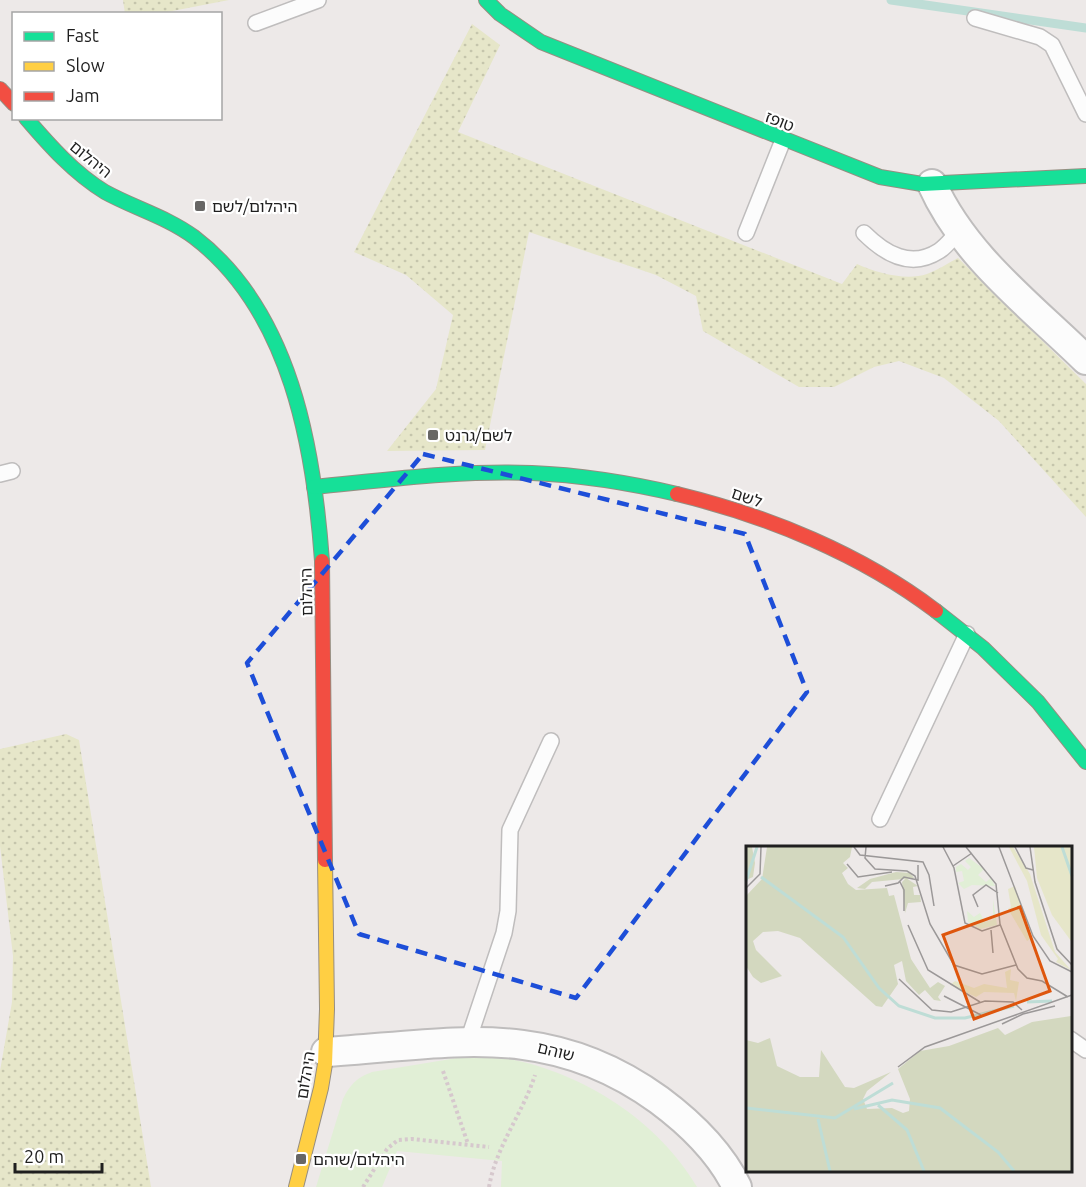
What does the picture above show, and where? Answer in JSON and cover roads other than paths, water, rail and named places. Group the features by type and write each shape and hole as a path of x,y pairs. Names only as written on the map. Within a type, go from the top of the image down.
{"street":[{"name":"טופז","path":"486,0 500,14 541,42 879,177 909,183 932,184 1086,176"},
{"path":"0,89 12,102"},
{"name":"היהלום","path":"28,120 61,157 82,176 109,194 175,224 214,253 244,288 267,326 289,379 300,420 314,487 322,560 326,806 326,1052 319,1101 296,1187"},
{"path":"932,184 959,231 993,270 1086,360"},
{"name":"לשם","path":"314,487 508,473 595,479 670,492 732,510 823,544 913,594 967,634 1017,678 1044,707 1086,762"},
{"name":"שוהם","path":"326,1052 468,1041 538,1046 587,1059 645,1090 671,1109 717,1155 737,1187"}],"lane":[{"path":"256,23 318,0"},
{"path":"975,18 1040,36 1052,45 1086,114"},
{"path":"746,233 783,140"},
{"path":"864,233 892,256 909,260 925,258 941,250 959,231"},
{"path":"880,819 967,634"},
{"path":"468,1041 504,933 508,911 510,830 551,741"},
{"path":"1071,1040 1086,1050"}],"waterway":[{"path":"891,0 1086,28"}],"place":[{"name":"היהלום/לשם","path":"200,206"},
{"name":"לשם/גרנט","path":"433,435"},
{"name":"היהלום/שוהם","path":"301,1159"}]}
